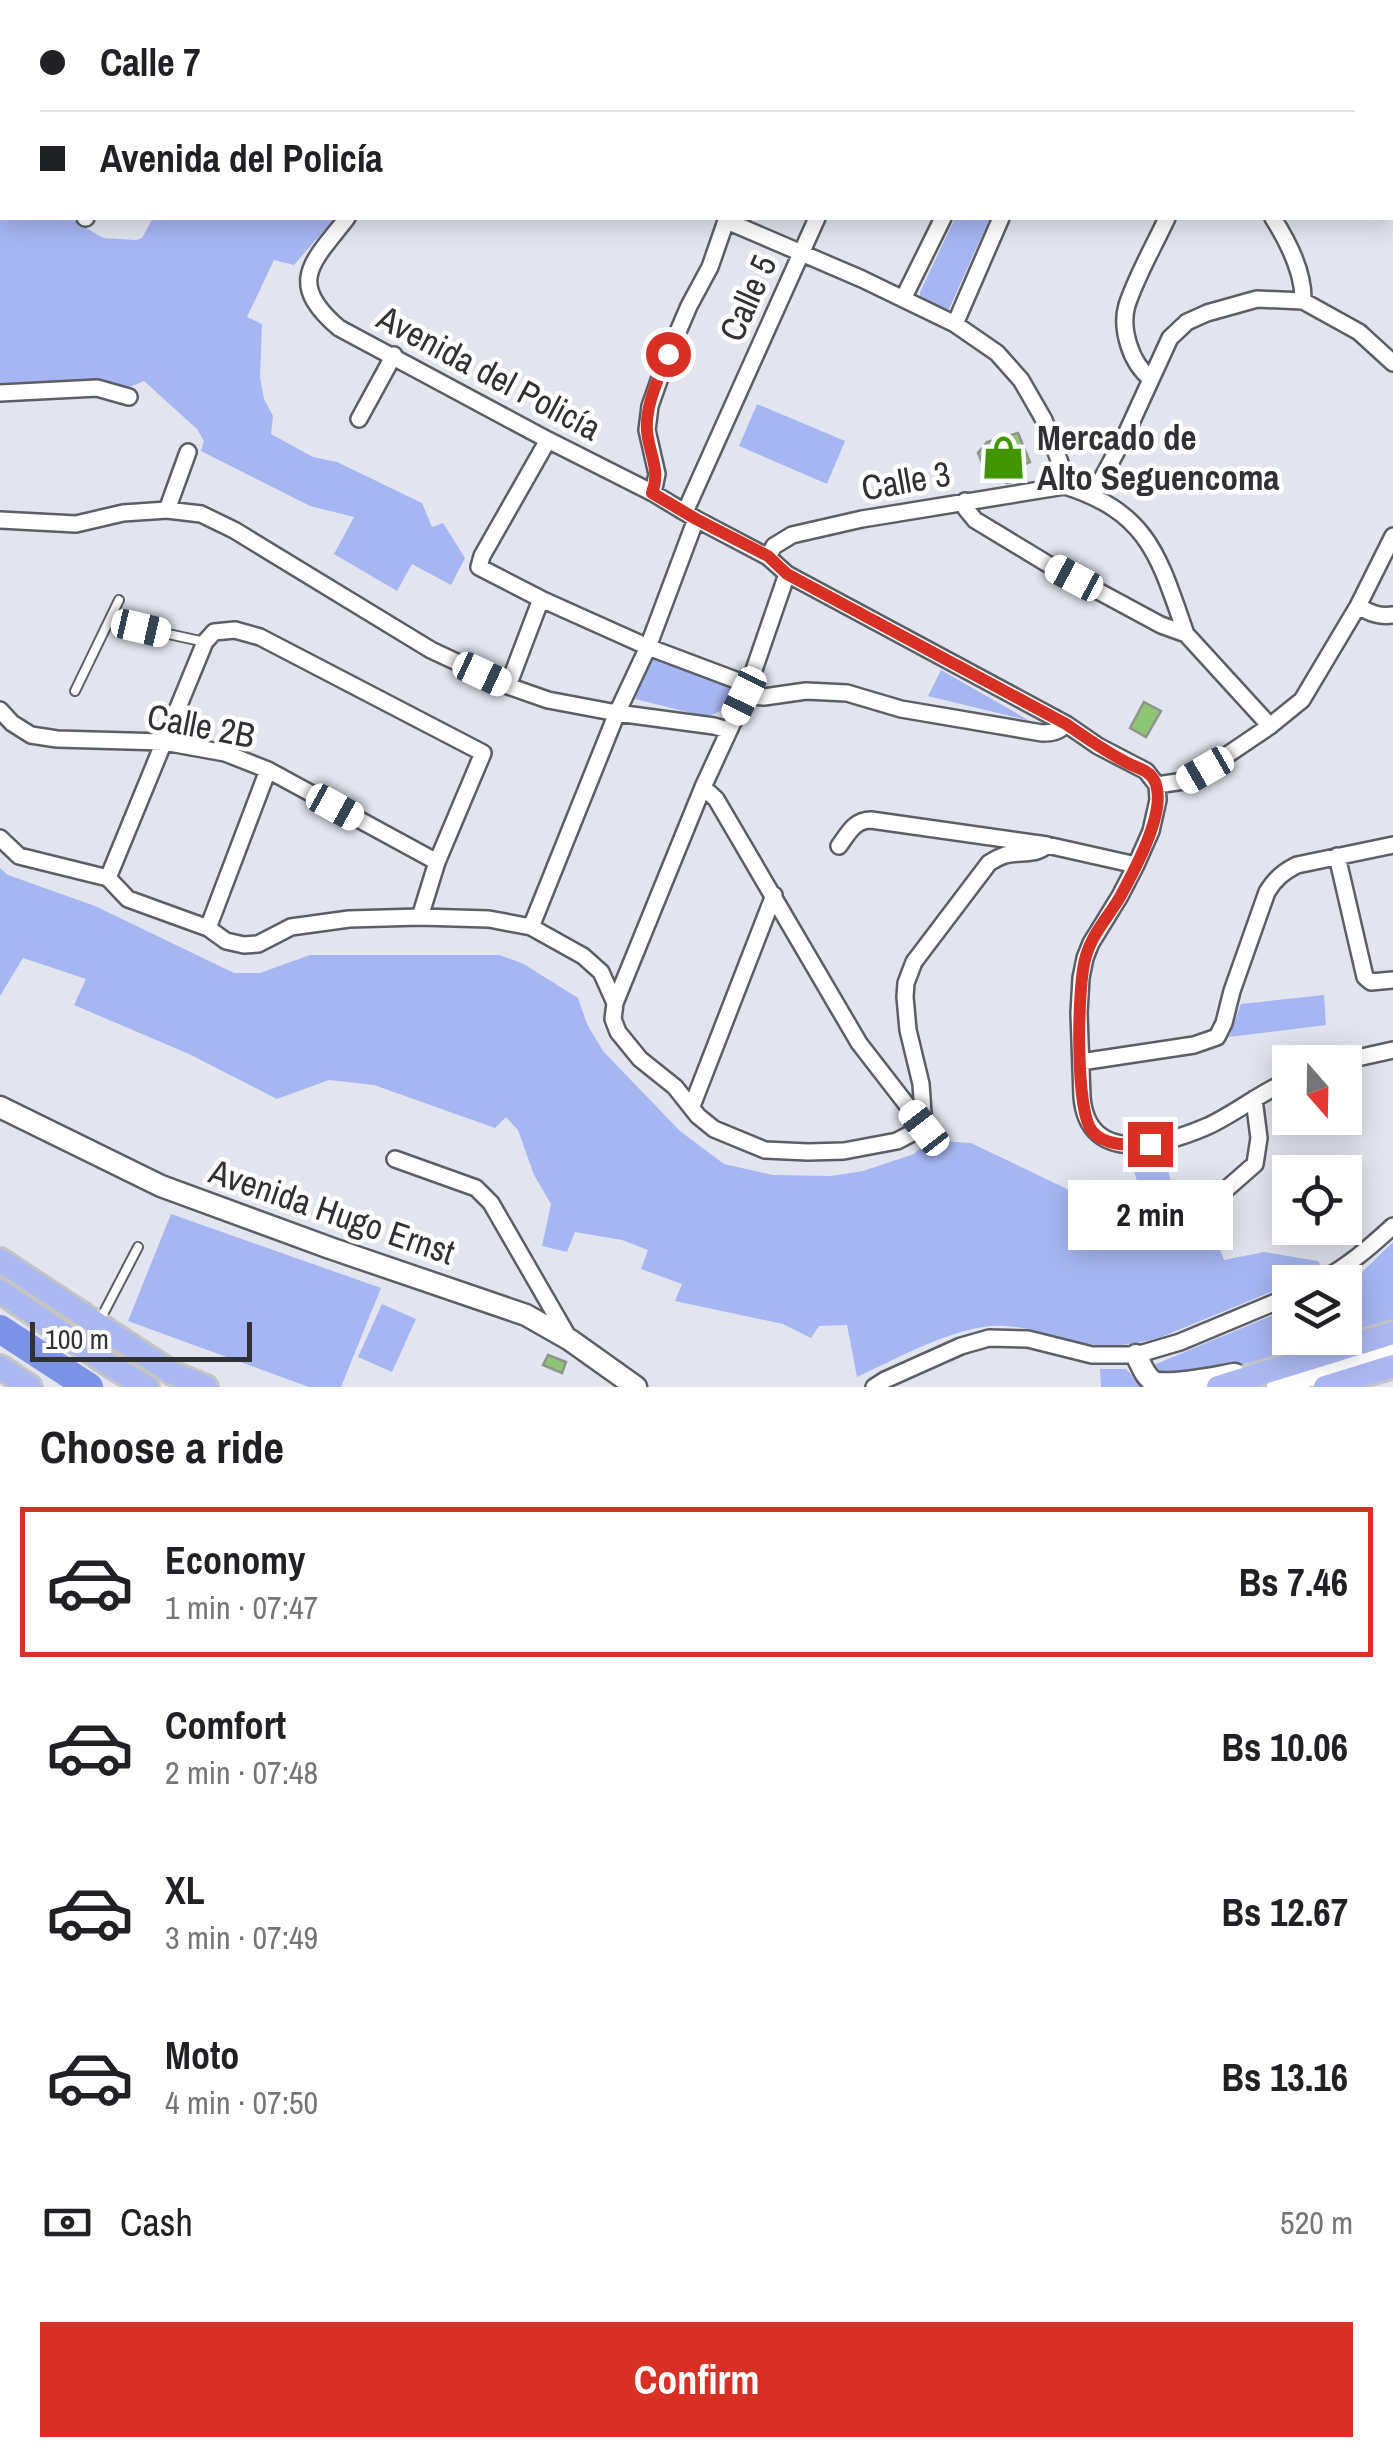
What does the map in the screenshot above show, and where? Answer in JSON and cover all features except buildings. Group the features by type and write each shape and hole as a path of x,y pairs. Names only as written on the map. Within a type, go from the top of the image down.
{"main road":[{"path":"0,1260 172,1372 206,1387"},
{"path":"0,1290 146,1387"},
{"path":"1218,1387 1279,1380 1393,1333"},
{"path":"1325,1387 1393,1364"},
{"path":"0,1367 30,1387"},
{"path":"0,1382 7,1387"}],"street":[{"name":"Avenida del Policía","path":"346,220 310,269 308,285 313,300 339,328 768,556 787,574 1146,771 1157,786"},
{"path":"652,493 657,474 647,430 650,406 668,354 710,267 727,220"},
{"path":"729,220 955,324 996,352 1022,380 1044,420 1066,486 1116,507 1140,530 1159,559 1186,634 1270,726"},
{"name":"Calle 5","path":"531,926 616,713 648,647 690,515 815,220"},
{"path":"903,299 942,220"},
{"path":"955,324 1000,220"},
{"path":"1150,378 1142,372 1129,347 1125,309 1166,220"},
{"path":"1274,220 1301,276 1303,301"},
{"path":"1093,495 1170,338 1188,322 1207,313 1257,299 1303,301 1359,332 1393,362"},
{"path":"359,419 394,356"},
{"path":"2,391 97,388 129,397"},
{"path":"548,440 482,556 480,567 540,599 747,691 847,694 901,709 1042,734 1055,732 1066,724"},
{"path":"167,510 188,452"},
{"name":"Calle 3","path":"768,556 774,546 792,535 862,519 1066,486"},
{"path":"965,502 975,520 1046,563 1161,625 1186,634"},
{"path":"0,520 76,524 124,513 167,510 201,514 234,530 431,650 508,686 548,700 728,730"},
{"path":"1272,1090 1209,1126 1174,1138 1150,1144 1118,1144 1100,1138 1083,1110 1079,1014 1085,958 1151,831 1157,786 1184,781 1270,726 1302,700 1358,606 1393,536"},
{"path":"787,574 747,691 703,787 615,1003 614,1019 618,1032 640,1059 675,1087 698,1116 714,1129 765,1150 844,1152 897,1142 924,1128"},
{"path":"508,686 540,599"},
{"path":"1358,606 1371,613 1393,616"},
{"path":"108,878 206,642 214,632 236,630 260,637 482,753 436,862 420,917"},
{"name":"Calle 2B","path":"0,710 32,735 57,740 164,742 225,754 268,770 436,862"},
{"path":"208,928 268,770"},
{"path":"703,787 716,799 859,1044 924,1128"},
{"path":"839,846 863,820 1047,845 1136,864"},
{"path":"0,838 19,856 108,878 128,898 208,928 226,941 244,945 258,944 291,928 349,920 489,919 531,926 583,956 601,972 615,1003"},
{"path":"924,1128 905,997 914,962 989,863 1007,854 1038,852 1047,845"},
{"path":"1081,1062 1194,1045 1216,1036 1224,1023 1266,892 1275,880 1297,866 1393,845"},
{"path":"1336,856 1364,977 1371,982 1393,980"},
{"path":"692,1106 774,895"},
{"path":"1362,1057 1393,1050"},
{"path":"1154,1234 1206,1208 1256,1164 1259,1138 1254,1099"},
{"name":"Avenida Hugo Ernst","path":"0,1107 161,1186 526,1316 570,1340 628,1384"},
{"path":"395,1159 476,1188 492,1202 570,1340"},
{"path":"1347,1265 1393,1226"},
{"path":"874,1387 961,1346 988,1338 1028,1339 1092,1355 1136,1355 1180,1342 1272,1304"},
{"path":"1279,1380 1393,1349"},
{"path":"1136,1355 1150,1380 1167,1385 1279,1380 1393,1364"}],"lane":[{"path":"74,691 119,600"},
{"path":"109,620 206,642"},
{"path":"98,1324 138,1247"}],"shaded area":[{"path":"0,220 73,220 103,238 136,240 142,238 152,220 333,220 294,265 274,260 247,317 262,324 260,377 264,399 273,416 271,434 313,457 337,462 422,503 432,527 443,523 465,558 451,585 412,564 397,591 334,554 354,517 310,506 201,451 204,441 197,429 144,381 114,389 0,392"},
{"path":"954,220 989,220 949,309 942,310 920,299"},
{"path":"757,404 845,441 827,484 739,446"},
{"path":"653,653 735,686 731,706 707,717 635,699"},
{"path":"941,670 1030,721 928,696"},
{"path":"0,868 8,875 95,906 234,973 260,973 310,955 499,955 522,963 578,998 603,1051 680,1131 724,1164 773,1175 831,1176 863,1171 914,1154 928,1140 971,1143 1092,1201 1101,1187 1138,1184 1134,1171 1167,1164 1183,1233 1211,1224 1224,1260 1264,1252 1318,1261 1321,1265 1272,1265 1272,1291 1151,1340 1097,1345 1017,1327 987,1327 930,1343 857,1377 847,1325 819,1326 811,1338 783,1324 675,1301 682,1284 641,1269 648,1250 622,1240 575,1232 567,1252 542,1246 551,1204 534,1175 518,1130 506,1117 495,1128 374,1085 329,1080 277,1099 189,1054 74,1005 86,979 23,958 0,996"},
{"path":"1324,995 1326,1025 1229,1037 1241,1004"},
{"path":"171,1214 381,1288 341,1387 309,1387 128,1321"},
{"path":"1393,1242 1393,1327 1362,1336 1362,1272"},
{"path":"382,1304 416,1319 392,1372 358,1357"},
{"path":"1272,1316 1272,1355 1294,1355 1167,1376 1156,1373 1151,1366"},
{"path":"1100,1369 1126,1369 1142,1387 1101,1387"}],"waterway":[{"path":"0,1329 89,1387"}],"place":[{"name":"Mercado de Alto Seguencoma","path":"1004,458"}],"route":[{"path":"668,354 650,406 647,430 657,474 652,493 768,556 787,574 1066,724 1154,778 1158,800 1151,831 1120,896 1090,943 1081,978 1079,1014 1083,1110 1087,1121 1100,1138 1118,1144 1150,1144"}]}
